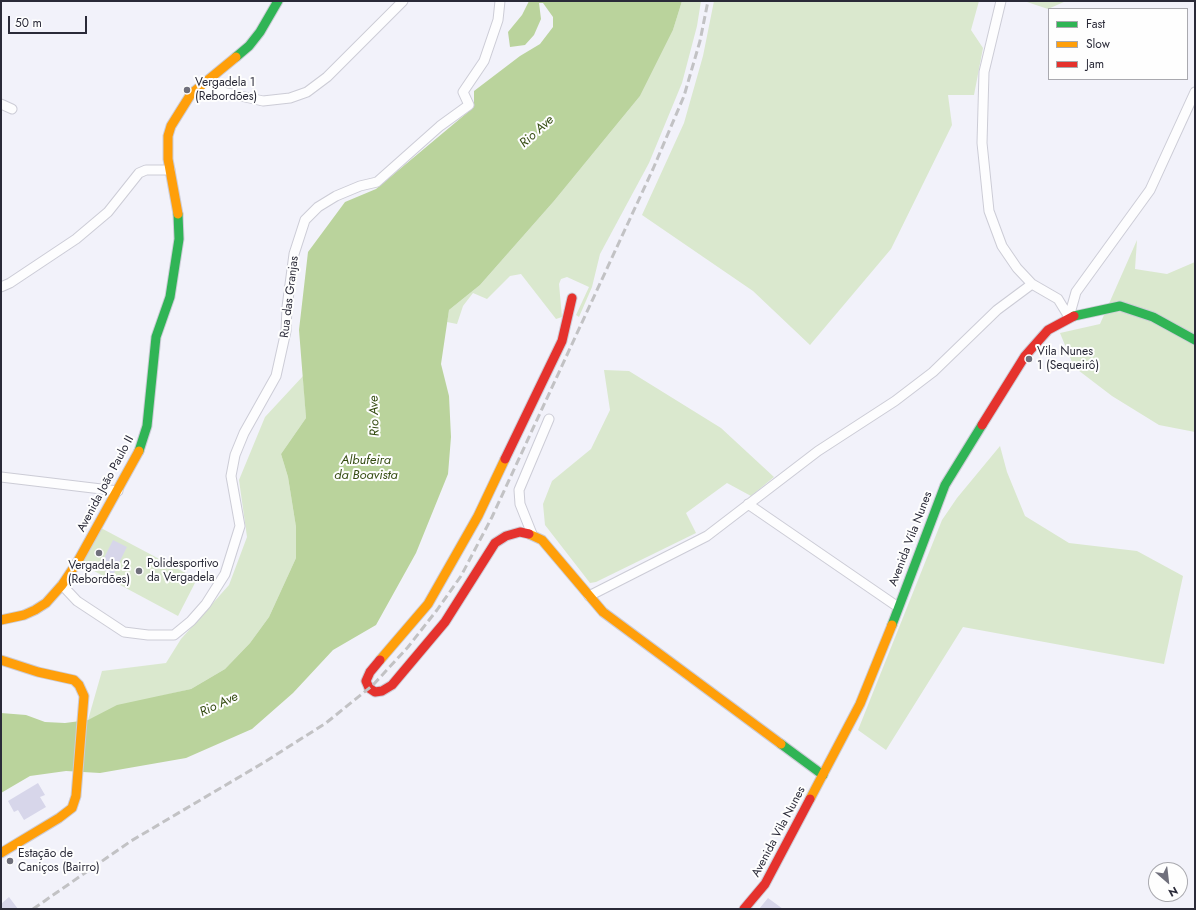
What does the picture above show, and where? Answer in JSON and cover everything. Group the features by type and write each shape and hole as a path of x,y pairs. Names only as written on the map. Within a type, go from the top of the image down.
{"street":[{"name":"Avenida João Paulo II","path":"1,620 24,615 36,610 46,603 62,585 78,561 138,453 147,426 152,353 173,280 179,230 167,147 170,126 182,106 203,84 249,46 260,32 278,1"},
{"path":"203,84 209,89 263,101 290,98 307,92 328,77 403,1"},
{"name":"Rua das Granjas","path":"62,585 77,601 124,632 148,635 174,635 191,621 206,604 225,574 231,559 240,526 231,476 235,455 244,432 276,376 286,331 287,307 294,254 305,220 318,207 336,196 360,186 378,182 440,126 468,105 463,92 484,61 498,20 500,1"},
{"path":"1002,1 984,72 982,150 989,211 1002,246 1017,268 1032,284 1058,299 1069,317"},
{"path":"1069,317 1076,292 1150,190 1195,92"},
{"path":"1,104 12,109"},
{"path":"1,286 10,283 76,239 108,212 139,173 146,170 170,170"},
{"path":"589,596 707,536 818,451 896,401 933,372 997,310 1032,284"},
{"path":"572,298 562,341 478,516 428,604 370,672 366,680 369,688 375,692 382,691 392,685 412,662 445,622 495,543 506,536 520,532 532,534 542,540 602,612 823,775"},
{"name":"Avenida Vila Nunes","path":"744,909 765,884 863,698 878,663 945,485 1025,356 1048,330 1069,317 1120,306 1153,317 1195,340"},
{"path":"532,534 520,504 519,490 549,419"},
{"path":"1,477 118,490"},
{"path":"748,504 898,607"},
{"path":"1,660 38,672 74,680 79,684 84,696 75,800 72,808 1,853"}],"shaded area":[{"path":"682,1 701,1 697,26 682,83 649,163 600,254 592,287 579,317 576,315 589,287 567,277 561,279 559,284 562,317 556,319 521,274 510,276 487,299 473,293 463,306 457,324 447,322 449,310 480,285 554,201 640,96 673,30"},
{"path":"714,1 979,1 971,30 983,48 974,95 948,95 952,125 891,249 810,345 753,291 642,215 684,123 703,56"},
{"path":"1024,1 1066,1 1048,9"},
{"path":"1137,240 1135,269 1167,274 1195,262 1195,432 1159,425 1112,396 1074,367 1060,333 1100,324"},
{"path":"604,370 629,371 721,428 774,477 751,496 727,483 686,513 696,533 596,582 590,583 545,525 543,504 552,481 591,449 610,410"},
{"path":"303,376 306,418 281,454 288,477 296,527 296,558 269,617 250,643 225,669 191,689 161,696 88,720 102,671 166,663 181,639 229,585 247,537 239,480 265,417"},
{"path":"1000,446 1007,472 1025,516 1069,543 1137,551 1183,576 1164,664 963,627 886,750 858,730 942,520 957,498"},
{"name":"Polidesportivo da Vergadela","path":"101,528 197,579 178,616 81,564"}],"water":[{"name":"Albufeira da Boavista","path":"529,1 682,1 673,30 640,96 554,201 480,285 449,310 441,364 449,396 451,437 448,474 416,553 376,625 333,650 293,693 252,729 186,758 100,773 66,771 30,776 1,793 1,713 26,715 45,722 65,723 88,720 117,705 191,689 225,669 250,643 269,617 296,558 296,527 288,477 281,454 306,418 299,330 308,252 345,202 376,189 474,107 474,91 520,56 540,44 553,27 553,17 543,3 539,3 541,19 534,35 525,45 510,47 508,32 522,15"}],"building":[{"path":"113,540 127,547 113,575 99,568"},
{"path":"38,783 45,795 40,797 46,807 24,820 18,810 14,812 8,801"},
{"path":"9,897 18,909 1,909 1,904"},
{"path":"768,898 783,909 759,909"}],"railway":[{"path":"33,909 131,841 263,763 326,723 373,685 408,647 437,610 461,576 492,517 653,169 684,96 700,41 708,1"}],"traffic: fast":[{"path":"236,57 249,46 260,32 278,1"},
{"path":"139,451 147,426 156,337 170,297 179,239 178,214"},
{"path":"1074,316 1120,306 1153,317 1195,340"},
{"path":"892,625 945,485 982,425"},
{"path":"781,744 823,775"}],"traffic: slow":[{"path":"178,214 168,159 168,136 171,126 191,94 236,57"},
{"path":"1,620 24,615 35,610 46,603 62,585 78,561 139,451"},
{"path":"380,660 428,604 478,516 505,459"},
{"path":"529,534 542,540 603,612 781,744"},
{"path":"810,799 860,704 892,625"},
{"path":"1,660 38,672 74,680 79,685 84,696 76,796 72,808 59,818 1,853"}],"traffic: jam":[{"path":"505,459 562,341 572,298"},
{"path":"982,425 1025,356 1048,330 1074,316"},
{"path":"380,660 370,672 366,681 369,688 375,692 382,691 392,685 445,622 495,543 506,536 520,532 529,534"},
{"path":"744,909 765,884 810,799"}],"place":[{"name":"Vergadela 1 (Rebordões)","path":"187,90"},
{"name":"Vila Nunes 1 (Sequeirô)","path":"1029,359"},
{"name":"Vergadela 2 (Rebordões)","path":"99,553"},
{"name":"Polidesportivo da Vergadela","path":"139,571"},
{"name":"Estação de Caniços (Bairro)","path":"10,861"}],"water label":[{"name":"Rio Ave","path":"537,132"},
{"name":"Rio Ave","path":"375,416"},
{"name":"Rio Ave","path":"219,705"}]}
